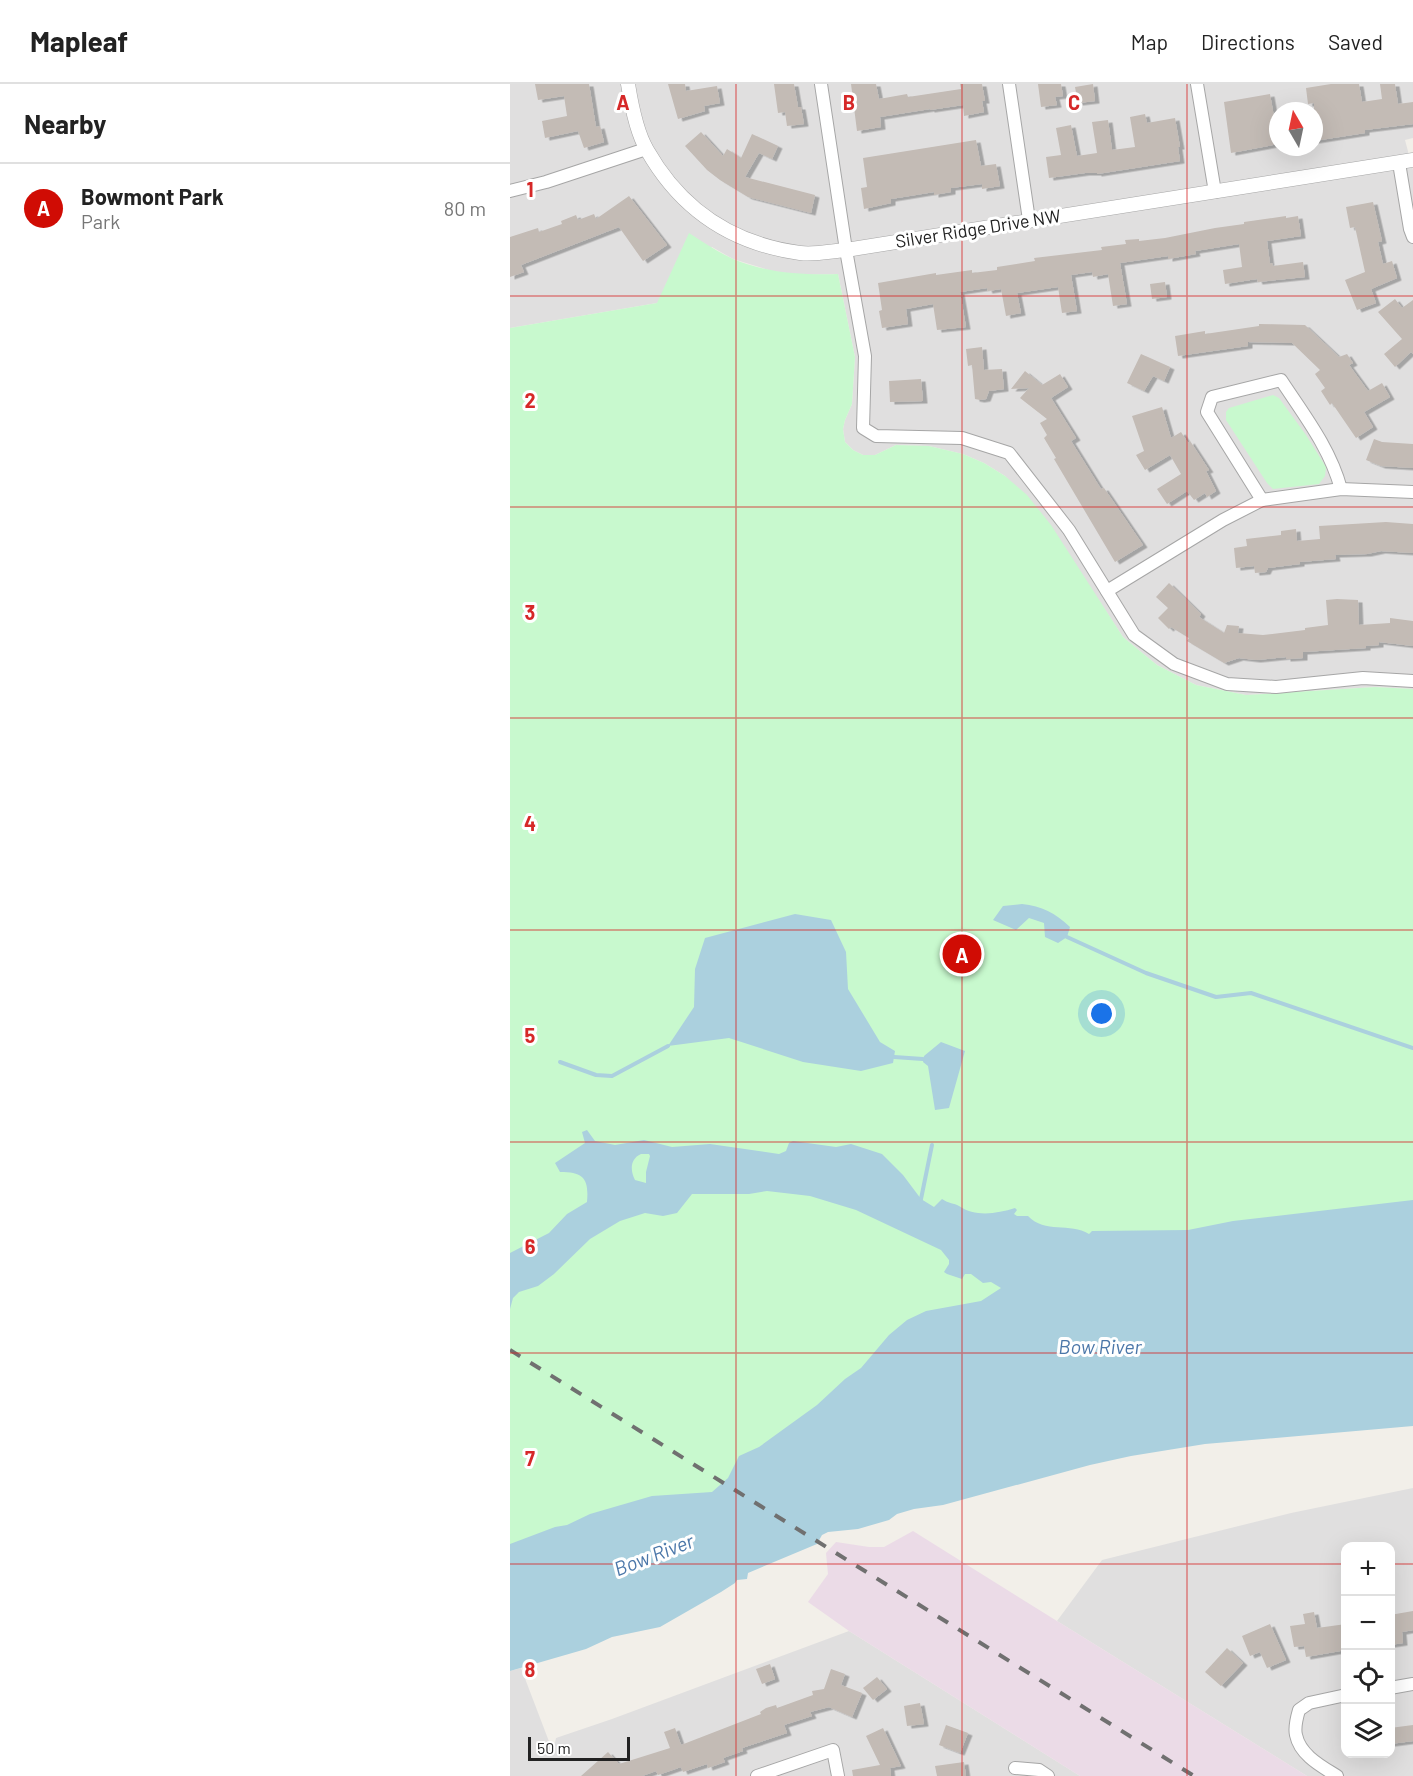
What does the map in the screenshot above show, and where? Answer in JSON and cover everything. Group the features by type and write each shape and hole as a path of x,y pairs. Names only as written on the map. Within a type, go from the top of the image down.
{"street":[{"name":"Silver Ridge Drive NW","path":"628,84 646,149 688,204 719,228 752,243 803,254 846,250 1413,160"},
{"path":"821,84 846,250 865,356 863,428 876,436 962,438 1009,453 1069,530 1134,635 1174,664 1227,684 1276,687 1363,678 1413,681"},
{"path":"1009,84 1029,220"},
{"path":"1197,84 1215,192"},
{"path":"510,191 546,182 646,149"},
{"path":"1399,163 1413,237"},
{"path":"1262,500 1207,412 1212,397 1281,380 1321,439 1336,470 1341,489"},
{"path":"1107,591 1223,520 1262,500 1341,489 1413,492"},
{"path":"1395,1687 1413,1684"},
{"path":"1337,1776 1314,1763 1303,1750 1295,1734 1299,1710 1309,1702 1341,1696"},
{"path":"757,1776 833,1750 838,1776"},
{"path":"1015,1768 1039,1770 1048,1776"}],"shaded area":[{"path":"510,84 1413,84 1413,138 1405,140 1413,170 1413,689 1375,687 1246,695 1196,685 1157,665 1123,637 1100,602 1005,476 963,454 929,446 896,445 875,455 863,455 853,450 845,442 843,429 852,404 855,357 838,274 801,275 772,271 733,259 712,247 657,303 510,328"},
{"path":"1413,1488 1413,1776 1307,1776 1057,1621 1102,1560 1291,1513"},
{"path":"913,1531 1307,1776 1080,1776 849,1631 808,1602 828,1574 826,1553 836,1542 884,1547"},
{"path":"849,1631 1080,1776 510,1776 510,1671 521,1668 553,1752 556,1738"}],"green space":[{"path":"689,233 727,256 746,264 798,273 838,274 855,357 852,404 843,429 845,442 853,450 863,455 875,455 896,445 929,446 963,454 1005,476 1027,495 1051,525 1123,637 1157,665 1196,685 1246,695 1375,687 1413,689 1413,1214 713,1503 510,1570 510,328 657,303"},
{"path":"1273,395 1279,398 1326,467 1325,476 1319,484 1273,489 1226,420 1226,412 1229,408"}],"water":[{"path":"1022,904 1042,908 1059,918 1070,927 1067,937 1058,943 1045,937 1044,923 1029,918 1016,930 993,920 1003,906"},
{"path":"795,914 831,920 846,952 848,989 880,1042 895,1051 893,1063 861,1071 803,1062 729,1038 668,1046 694,1007 695,969 705,938"},
{"path":"941,1042 965,1051 949,1108 935,1110 928,1066 923,1062 924,1056"},
{"name":"Bow River","path":"587,1130 595,1141 615,1145 644,1140 672,1147 710,1144 779,1154 786,1151 789,1143 793,1141 836,1147 851,1144 882,1154 903,1175 921,1199 934,1207 942,1199 979,1213 993,1213 1015,1208 1017,1210 1014,1214 1017,1216 1028,1216 1042,1225 1074,1229 1089,1234 1092,1231 1188,1230 1233,1221 1413,1200 1413,1426 1205,1444 1131,1456 943,1505 914,1509 897,1514 889,1520 858,1529 828,1532 822,1535 817,1544 748,1573 747,1579 737,1580 721,1592 660,1627 612,1637 586,1649 510,1671 510,1544 555,1527 567,1525 590,1514 652,1496 712,1492 728,1478 739,1456 759,1447 817,1405 845,1379 861,1368 889,1335 907,1320 926,1311 981,1301 1001,1288 991,1282 983,1283 971,1274 965,1274 962,1279 947,1274 944,1272 949,1260 941,1250 856,1210 810,1196 767,1191 749,1194 692,1194 677,1213 663,1216 645,1213 620,1221 590,1239 554,1274 538,1286 519,1292 513,1298 510,1309 510,1253 549,1233 567,1214 587,1202 586,1182 583,1178 575,1173 560,1172 555,1163 585,1143 582,1132","holes":["649,1154 646,1183 635,1180 632,1172 633,1162 637,1156"]}],"building":[{"path":"535,84 589,84 596,127 600,126 604,142 584,148 578,131 545,138 542,121 567,116 564,96 538,100"},
{"path":"668,84 685,84 686,91 717,86 720,103 704,106 705,111 678,119"},
{"path":"774,84 794,84 804,124 787,126 785,112 778,113"},
{"path":"851,84 876,84 879,99 961,89 960,84 982,84 984,112 964,116 963,105 930,109 880,117 881,127 857,131"},
{"path":"1038,84 1061,84 1063,96 1055,97 1057,105 1041,107"},
{"path":"1093,84 1095,101 1078,103 1075,87"},
{"path":"1331,84 1359,84 1362,102 1382,99 1380,84 1395,84 1398,104 1413,102 1413,124 1365,130 1365,133 1323,140 1323,102 1308,102 1306,88"},
{"path":"1270,94 1269,146 1231,153 1224,102"},
{"path":"1145,114 1147,123 1175,118 1180,161 1097,174 1085,173 1049,178 1046,157 1061,155 1056,128 1071,125 1077,156 1097,153 1092,122 1108,120 1112,150 1135,147 1130,117"},
{"path":"701,132 723,156 727,149 741,158 752,134 778,146 772,159 759,153 745,177 815,195 811,213 748,197 720,180 707,170 685,146"},
{"path":"976,140 981,166 996,164 1000,186 982,189 982,184 951,188 951,192 934,195 934,192 891,199 891,203 864,209 861,188 867,187 863,158"},
{"path":"629,196 667,245 643,261 619,227 521,265 524,272 510,277 510,237 538,228 539,232 562,224 561,221 576,215 578,220 594,214 596,219"},
{"path":"1373,202 1382,241 1378,242 1383,264 1392,261 1397,278 1371,289 1376,303 1357,310 1345,280 1365,272 1355,227 1350,228 1346,207"},
{"path":"1286,216 1286,218 1298,216 1301,236 1267,241 1270,264 1272,263 1273,266 1303,262 1305,277 1258,282 1257,279 1225,284 1223,270 1242,267 1239,244 1195,251 1196,254 1168,259 1168,256 1120,263 1127,304 1113,306 1108,274 1093,277 1092,272 1071,275 1077,311 1062,313 1058,287 1017,293 1021,313 1006,316 1001,289 988,291 987,288 960,292 966,327 937,330 933,304 906,309 908,324 882,328 878,283 936,273 936,275 972,270 972,273 997,270 997,267 1035,261 1034,258 1102,250 1101,247 1126,244 1125,240 1165,238"},
{"path":"1165,282 1167,297 1152,299 1150,284"},
{"path":"1395,299 1402,308 1413,300 1413,354 1411,352 1395,367 1384,354 1402,339 1378,312"},
{"path":"1259,324 1305,325 1339,357 1347,354 1353,363 1349,365 1368,391 1382,383 1390,397 1364,412 1373,427 1356,438 1321,391 1325,388 1315,374 1320,370 1292,343 1248,342 1248,346 1178,356 1175,336 1205,331 1205,334 1259,326"},
{"path":"982,347 984,370 1002,369 1004,389 989,391 986,399 980,400 975,399 972,365 968,366 966,349"},
{"path":"1141,354 1170,367 1164,381 1153,376 1144,391 1127,383"},
{"path":"1025,371 1042,385 1060,374 1068,387 1051,398 1076,438 1071,441 1101,489 1104,488 1143,545 1115,562 1044,438 1047,435 1040,423 1047,419 1020,398 1029,388 1011,389"},
{"path":"921,379 923,401 890,402 889,381"},
{"path":"1162,407 1171,438 1181,432 1188,443 1190,441 1209,470 1206,471 1216,491 1207,497 1205,493 1194,500 1187,491 1167,504 1157,489 1181,474 1170,455 1145,470 1136,455 1144,451 1132,416"},
{"path":"1374,439 1382,442 1413,444 1413,468 1381,466 1366,460"},
{"path":"1386,522 1413,524 1413,553 1381,551 1335,555 1336,559 1300,562 1300,564 1268,568 1266,572 1255,573 1254,566 1236,568 1234,548 1247,546 1246,539 1281,535 1281,531 1296,529 1297,541 1320,539 1319,526"},
{"path":"1169,583 1201,614 1199,617 1224,633 1227,625 1239,626 1238,633 1263,635 1328,625 1326,600 1358,600 1359,625 1390,623 1390,618 1413,621 1413,646 1379,642 1379,645 1366,646 1366,648 1303,652 1303,658 1256,660 1239,658 1224,663 1187,641 1189,638 1171,627 1169,629 1158,618 1168,608 1156,597"},
{"path":"1413,1611 1413,1630 1402,1632 1403,1643 1395,1644 1395,1614"},
{"path":"1314,1612 1317,1628 1341,1625 1341,1651 1306,1657 1304,1646 1294,1647 1290,1626 1305,1624 1303,1614"},
{"path":"1270,1624 1286,1660 1267,1668 1260,1652 1250,1656 1242,1636"},
{"path":"1227,1648 1243,1663 1221,1686 1205,1672"},
{"path":"770,1664 775,1679 762,1684 756,1669"},
{"path":"831,1669 845,1674 841,1685 862,1693 852,1717 829,1707 810,1712 812,1716 784,1725 787,1733 742,1748 743,1751 723,1758 725,1762 708,1768 707,1764 683,1772 681,1767 658,1775 656,1771 642,1776 581,1776 608,1752 619,1764 670,1748 664,1732 675,1728 681,1745 761,1714 760,1712 766,1708 776,1705 777,1708 813,1695 812,1691 824,1689"},
{"path":"877,1677 887,1689 873,1700 863,1688"},
{"path":"920,1703 924,1724 907,1726 904,1706"},
{"path":"946,1725 968,1733 960,1753 939,1745"},
{"path":"1413,1725 1413,1741 1395,1743 1395,1727"},
{"path":"883,1728 901,1766 890,1768 891,1776 853,1776 852,1770 880,1765 866,1736"},
{"path":"964,1762 966,1776 937,1776 935,1766"}],"waterway":[{"path":"1067,937 1146,973 1216,997 1251,993 1413,1048"},
{"path":"560,1062 596,1075 612,1076 668,1046"},
{"path":"894,1057 923,1059"},
{"path":"921,1199 932,1145"}],"railway":[{"path":"510,1350 1194,1776"}],"place":[{"name":"Bowmont Park","path":"962,954"}]}
